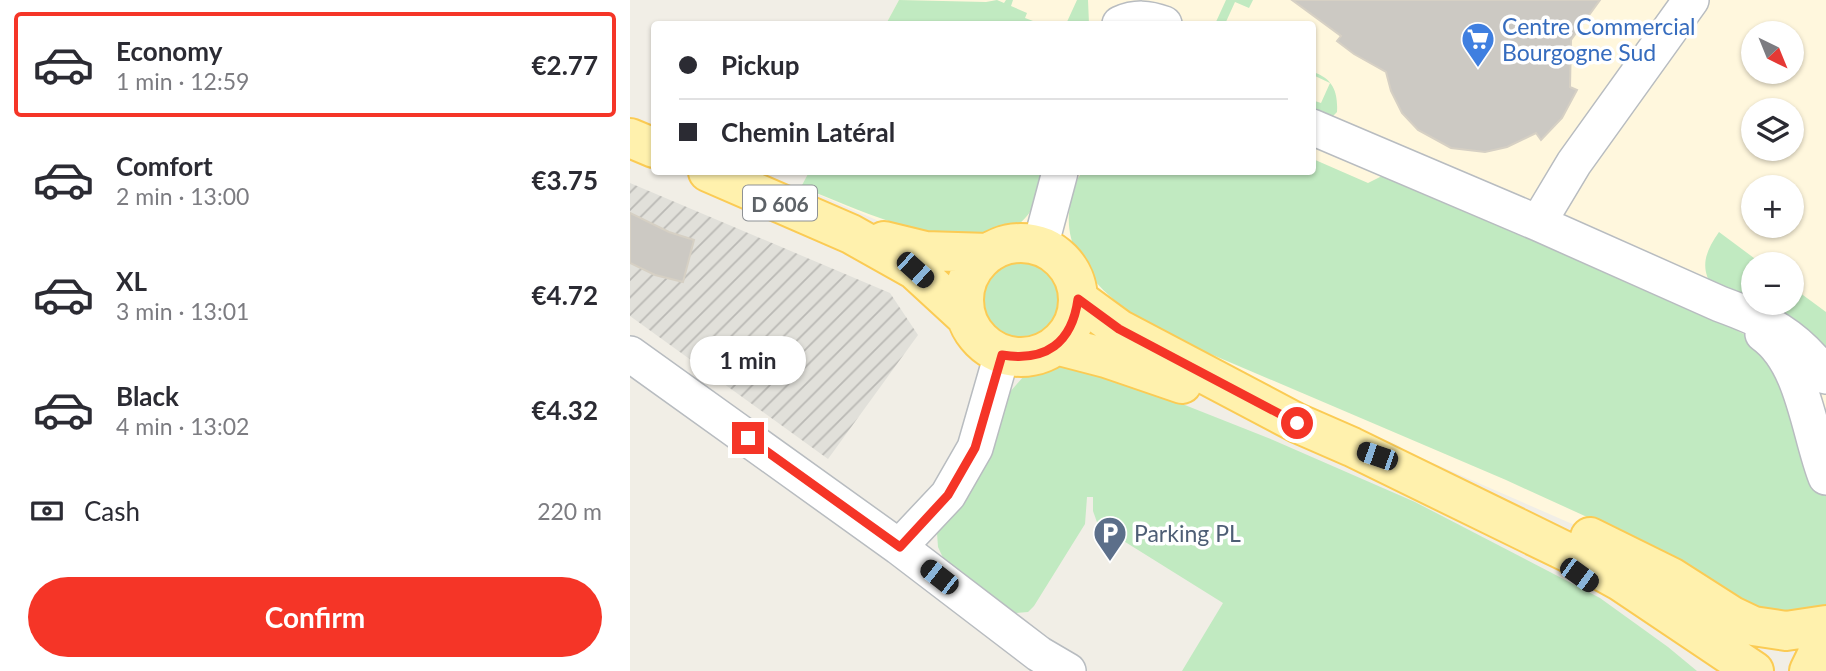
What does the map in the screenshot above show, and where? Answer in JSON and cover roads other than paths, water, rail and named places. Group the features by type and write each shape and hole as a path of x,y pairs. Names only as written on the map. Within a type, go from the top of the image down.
{"main road":[{"path":"630,138 651,147"},
{"name":"D 606","path":"715,175 851,234 915,270 965,316"},
{"name":"D 606","path":"851,234 926,251 989,253"},
{"path":"1023,243 1040,247 1055,255 1067,267 1075,282 1078,299 1075,316 1068,332 1056,345 1039,354 1021,358 1002,355 979,339 965,316 963,298 967,281 976,265 989,253 1005,245 1023,243"},
{"path":"1078,299 1119,329 1297,423 1569,553 1620,581 1754,671"},
{"path":"1056,345 1106,358 1297,423"},
{"path":"1352,447 1522,506 1623,552 1671,577 1732,616 1754,626 1786,631 1826,625"},
{"path":"1513,527 1713,671"},
{"path":"1809,671 1826,636"}],"street":[{"path":"1538,223 1574,163 1691,0"},
{"path":"1130,21 1140,18 1156,21"},
{"path":"1316,129 1745,313 1790,336 1810,355 1826,376"},
{"path":"1040,247 1059,175"},
{"path":"1720,304 1769,338 1787,361 1809,419 1826,477"},
{"path":"630,354 900,547 1039,654 1069,671"},
{"path":"900,547 948,495 975,448 1002,355"}],"place":[{"name":"Centre Commercial Bourgogne Sud","path":"1478,69"},
{"name":"Parking PL","path":"1110,563"}]}
